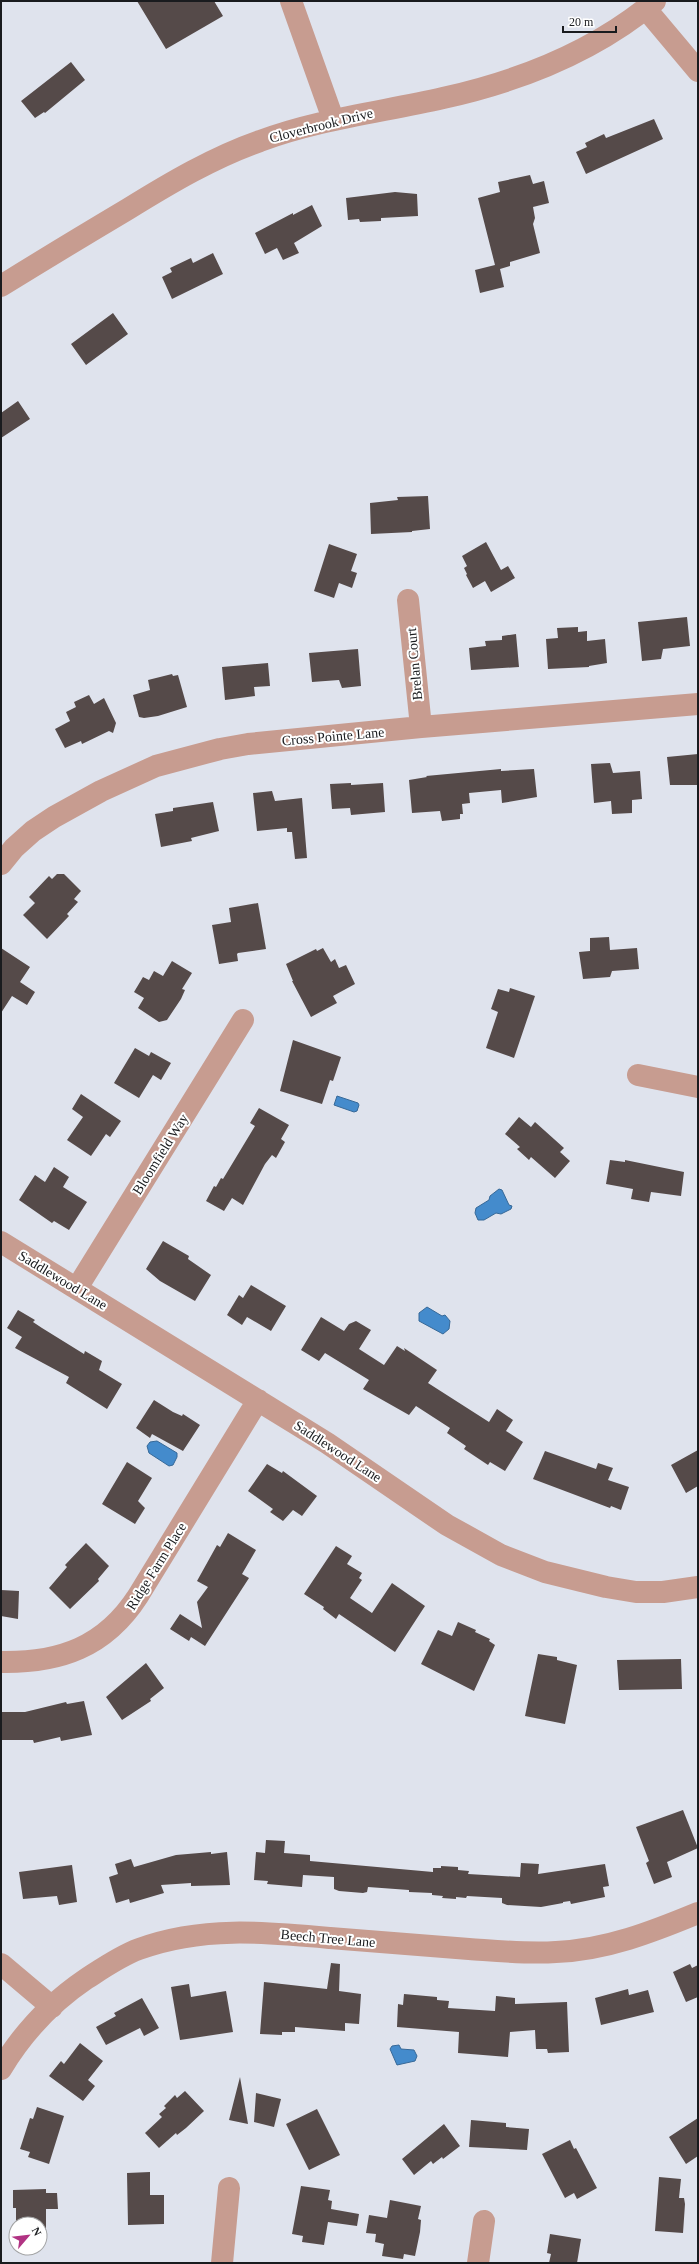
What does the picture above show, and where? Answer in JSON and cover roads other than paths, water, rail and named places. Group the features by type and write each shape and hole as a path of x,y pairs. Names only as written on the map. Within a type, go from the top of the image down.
{"street":[{"path":"291,1 333,119"},
{"path":"650,5 698,71"},
{"name":"Cloverbrook Drive","path":"1,286 163,188 200,168 260,140 333,119 444,98 528,74 591,46 650,5"},
{"name":"Brelan Court","path":"408,600 421,727"},
{"name":"Cross Pointe Lane","path":"1,864 23,839 54,817 130,777 156,766 235,746 421,727 698,704"},
{"name":"Bloomfield Way","path":"77,1288 243,1020"},
{"path":"638,1075 698,1087"},
{"name":"Saddlewood Lane","path":"1,1242 258,1400 368,1470 447,1525 515,1561 573,1581 626,1591 663,1592 698,1587"},
{"name":"Ridge Farm Place","path":"1,1662 29,1662 67,1654 95,1641 117,1623 138,1596 258,1400"},
{"name":"Beech Tree Lane","path":"1,2069 26,2035 52,2007 74,1988 121,1957 146,1946 189,1936 212,1933 266,1932 504,1952 555,1952 582,1950 626,1940 698,1913"},
{"path":"1,1964 52,2007"},
{"path":"222,2263 229,2188"},
{"path":"478,2263 484,2221"}],"water":[{"path":"337,1096 358,1103 359,1105 357,1111 354,1112 334,1105"},
{"path":"499,1189 502,1190 509,1205 512,1206 511,1209 501,1214 496,1213 484,1220 478,1220 475,1213 476,1208 489,1200 490,1196"},
{"path":"427,1307 442,1316 445,1315 450,1321 449,1329 443,1334 419,1321 419,1313"},
{"path":"157,1441 177,1453 177,1457 173,1465 169,1466 149,1453 147,1446 150,1442"},
{"path":"399,2045 401,2049 414,2050 417,2056 415,2061 397,2065 390,2049 392,2046"}]}
